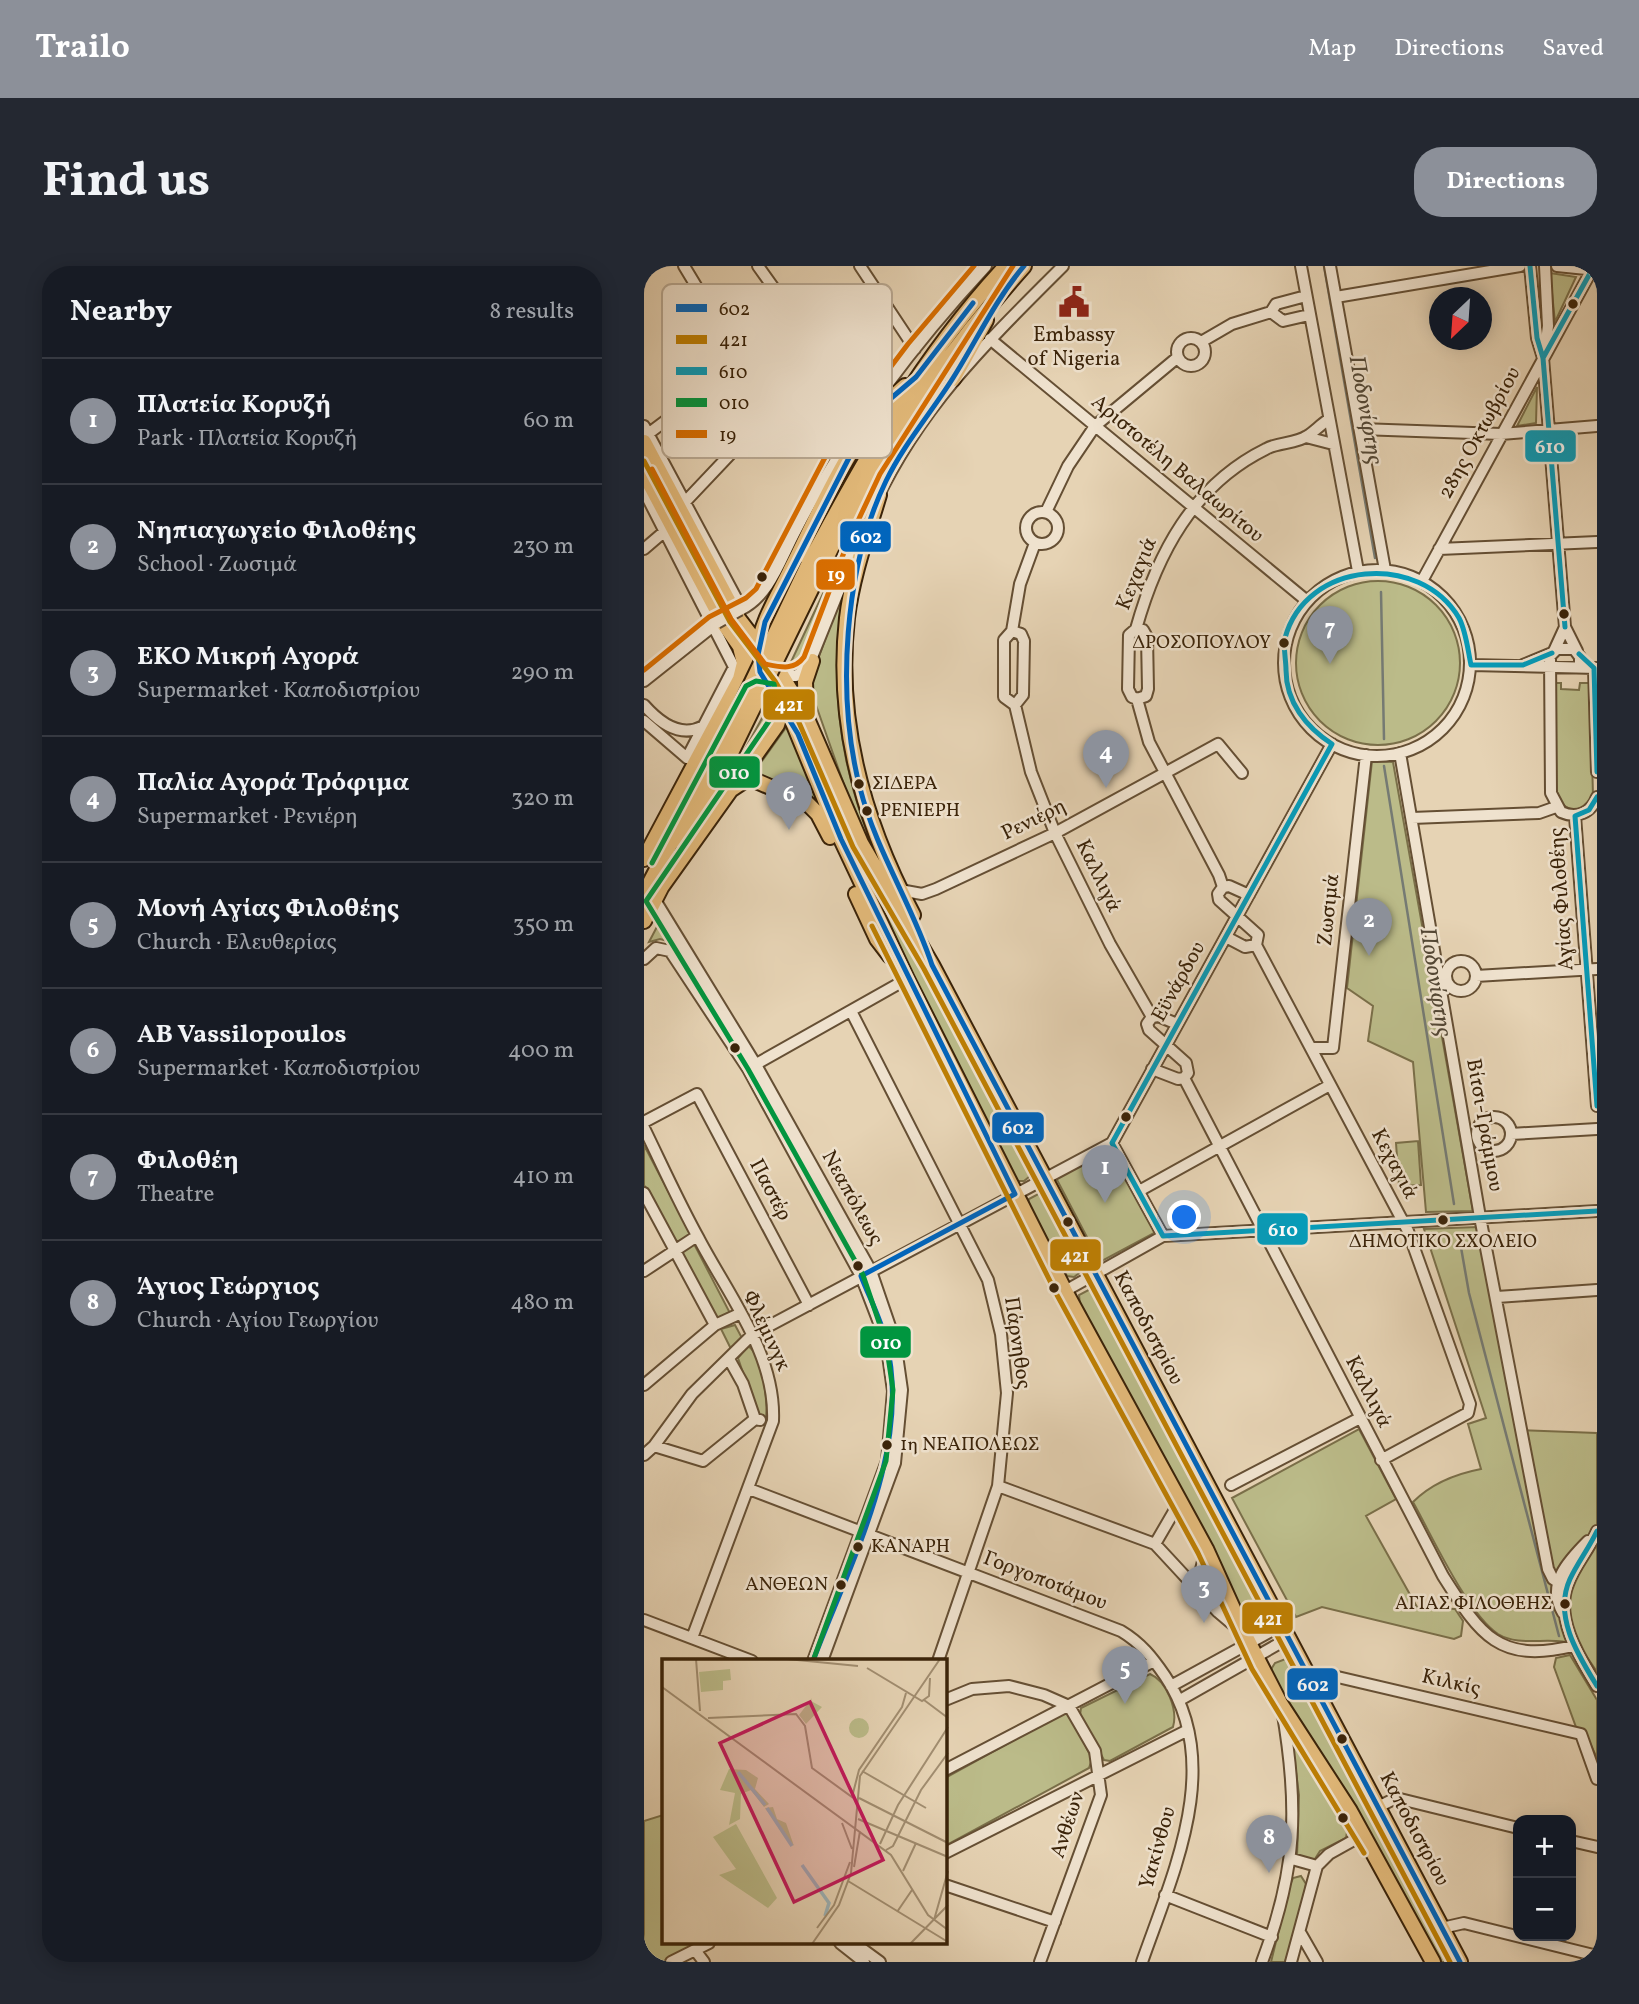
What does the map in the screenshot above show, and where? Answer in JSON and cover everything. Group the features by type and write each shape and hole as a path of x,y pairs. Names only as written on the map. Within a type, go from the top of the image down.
{"main road":[{"path":"892,415 916,377 1006,266"},
{"path":"892,438 942,363 1024,266"},
{"path":"953,379 1002,292"},
{"path":"892,397 916,377"},
{"name":"Καποδιστρίου","path":"645,434 758,646 782,676 811,727 861,843 932,965 1460,1962"},
{"path":"760,672 758,646 769,615 849,458"},
{"path":"644,921 653,894 724,754 866,458"},
{"path":"814,568 880,458"},
{"path":"644,473 713,605 783,706 813,768 841,839 907,979 1065,1291 1206,1549 1280,1703 1363,1835 1433,1962"},
{"path":"879,495 856,572 847,617 844,662 849,730 859,787 873,833 924,936 932,965"},
{"path":"740,612 754,623 769,615"},
{"path":"644,859 744,663 740,647"},
{"path":"811,727 804,694 812,661"},
{"path":"653,894 777,725 783,706 782,676 760,672 737,673"},
{"path":"659,828 669,793 687,758"},
{"path":"732,789 744,781 760,781 811,806 826,827 877,939 907,979"}],"street":[{"path":"684,266 695,284"},
{"path":"758,266 771,284"},
{"path":"860,266 872,284"},
{"path":"892,378 986,266"},
{"path":"782,676 803,673 812,661 856,544 879,495 918,428 953,379 1063,266"},
{"path":"1301,266 1328,420 1359,571"},
{"path":"1330,266 1385,570"},
{"path":"1336,297 1520,266"},
{"path":"1530,266 1536,338 1543,358"},
{"path":"1545,266 1548,326 1543,358 1565,627 1578,652 1580,668"},
{"path":"1557,266 1594,269"},
{"name":"28ης Οκτωβρίου","path":"1422,581 1594,269"},
{"name":"Καλλιγά","path":"1306,296 1276,304 1271,313 1232,324 1201,342 1192,337 1182,340 1177,348 1178,357 1095,426 1068,466 1046,512 1034,513 1027,520 1026,534 1035,543 1020,584 1012,631 1004,640 1004,697 1015,705 1031,772 1055,833 1110,944 1152,1017 1147,1024 1149,1030 1188,1066 1184,1078 1443,1576 1473,1624 1499,1645 1524,1652 1573,1646"},
{"name":"Καλλιγά","path":"1271,313 1283,321 1309,315"},
{"path":"892,314 915,349"},
{"name":"Αριστοτέλη Βαλαωρίτου","path":"990,339 1307,601"},
{"path":"1178,357 1186,365 1198,364 1205,355 1201,342"},
{"name":"Κεχαγιά","path":"1328,420 1306,437 1268,447 1229,471 1192,506 1163,552 1136,629 1128,637 1128,689 1132,697 1137,699 1149,742 1223,887 1218,894 1219,900 1256,932 1259,938 1256,945 1403,1222 1470,1404 1468,1413 1381,1460"},
{"path":"662,421 645,434 685,502 740,612"},
{"path":"1360,429 1501,434 1597,426"},
{"name":"Κεχαγιά","path":"1306,437 1333,444"},
{"path":"685,502 727,458"},
{"path":"644,681 715,624 740,612 763,594 835,458"},
{"path":"644,491 715,624 737,673 703,726 687,758 644,721"},
{"path":"1035,543 1046,544 1056,536 1058,523 1046,512"},
{"path":"644,550 665,531"},
{"path":"1439,549 1597,542"},
{"path":"1385,570 1422,581 1444,597 1459,617 1468,639 1471,665 1464,698 1452,718 1426,743 1400,753 1366,755 1332,744 1319,736 1300,715 1284,676 1288,635 1307,601 1331,582 1359,571 1385,570"},
{"path":"1553,652 1565,627"},
{"name":"Κεχαγιά","path":"1136,629 1145,632 1147,647 1147,693 1137,699"},
{"name":"Καλλιγά","path":"1012,631 1021,635 1024,640 1023,695 1015,705"},
{"path":"1522,665 1553,652 1578,652 1596,668 1597,772"},
{"name":"Αγίας Φιλοθέης","path":"1553,652 1549,669 1551,793 1556,807 1575,816"},
{"path":"1471,665 1522,665 1549,669 1596,668"},
{"path":"644,705 661,722 677,730 692,731 703,726"},
{"name":"Ρενιέρη","path":"900,890 922,894 1055,833 1218,744 1242,773"},
{"name":"Εϋνάρδου","path":"1112,1143 1332,744"},
{"name":"Βίτσι-Γράμμου","path":"1400,753 1472,1139 1480,1217 1548,1569 1561,1585"},
{"name":"Ζωσιμά","path":"1312,1048 1333,1048 1366,755"},
{"name":"Αγίας Φιλοθέης","path":"1575,816 1596,802"},
{"path":"1412,818 1539,813 1556,807"},
{"name":"Αγίας Φιλοθέης","path":"1575,816 1592,970 1597,1105"},
{"path":"1223,887 1229,886 1249,895"},
{"name":"Νεαπόλεως","path":"653,894 866,1274 895,1341 902,1402 895,1463 814,1659"},
{"path":"1226,937 1245,947 1256,945"},
{"name":"Νεαπόλεως","path":"644,959 653,950 664,948 676,958 752,1067"},
{"path":"1460,962 1469,964 1476,976 1474,985 1465,990 1455,990 1442,978 1452,965 1460,962"},
{"path":"1476,976 1592,970"},
{"path":"752,1067 907,979"},
{"name":"Πάρνηθος","path":"851,1011 988,1280 1001,1334 1007,1393 998,1486 939,1659"},
{"path":"1152,1017 1158,1016 1177,1024"},
{"path":"1152,1069 1178,1079 1184,1078"},
{"path":"1139,1191 1330,1085"},
{"name":"Παστέρ","path":"644,1122 697,1094 809,1305"},
{"path":"1492,1118 1503,1120 1511,1134 1504,1148 1493,1151 1472,1139 1479,1127 1492,1118"},
{"name":"Φλέμινγκ","path":"644,1128 769,1372 773,1421 692,1638"},
{"path":"1511,1134 1597,1129"},
{"path":"644,1455 654,1446 692,1394 752,1335 1112,1143 1163,1236"},
{"name":"Φλέμινγκ","path":"644,1193 715,1325"},
{"path":"1065,1291 1163,1236 1597,1210"},
{"path":"644,1271 674,1248 697,1236"},
{"path":"1497,1297 1597,1290"},
{"path":"644,1385 715,1325 739,1314"},
{"path":"729,1359 743,1384 755,1419"},
{"path":"1231,1485 1360,1418"},
{"path":"654,1446 703,1461 755,1419 773,1421"},
{"path":"998,1486 1155,1544 1250,1645"},
{"name":"Γοργοποτάμου","path":"749,1489 1121,1631 1140,1644 1180,1700"},
{"path":"1155,1544 1180,1501"},
{"name":"Νεαπόλεως","path":"823,1659 866,1532"},
{"path":"1596,1533 1555,1597 1567,1619 1573,1646 1597,1686"},
{"path":"1197,1586 1206,1549"},
{"path":"644,1620 747,1659"},
{"path":"1171,1686 1250,1645 1282,1625"},
{"path":"1180,1700 1250,1645 1289,1638"},
{"path":"947,1769 1154,1661"},
{"name":"Κιλκίς","path":"1314,1685 1329,1675 1581,1734 1597,1779"},
{"path":"947,1699 972,1689 1009,1686 1069,1706"},
{"name":"Υακίνθου","path":"1142,1962 1183,1847 1190,1810 1188,1730 1180,1700"},
{"path":"1262,1962 1272,1937 1292,1859 1294,1836 1290,1770 1280,1703"},
{"name":"Ανθέων","path":"1040,1962 1101,1795 1095,1751 1069,1706"},
{"path":"947,1852 1100,1777 1188,1730"},
{"path":"1378,1807 1396,1798 1513,1827"},
{"path":"1291,1962 1301,1934 1317,1866 1329,1854 1363,1835"},
{"path":"1576,1842 1597,1847"},
{"path":"1292,1859 1317,1866"},
{"path":"947,1886 1055,1922"},
{"path":"1165,1895 1272,1937"},
{"path":"1442,1928 1464,1923 1597,1956"},
{"path":"1301,1934 1317,1962"},
{"path":"671,1962 707,1944"},
{"path":"841,1944 864,1962"},
{"path":"856,1944 880,1962"},
{"path":"695,1950 704,1962"}],"green space":[{"path":"1550,273 1576,277 1555,322"},
{"path":"1537,387 1536,423 1517,426"},
{"path":"849,538 809,652 799,663 791,662"},
{"path":"857,552 840,630 838,700 853,788 883,871 855,816 811,691 813,673"},
{"path":"1378,581 1409,587 1436,605 1454,632 1460,663 1454,694 1436,721 1409,739 1378,745 1347,739 1320,721 1302,694 1296,663 1302,632 1320,605 1347,587"},
{"path":"1553,683 1561,683 1561,689 1579,690 1580,683 1590,683 1593,796 1581,809 1566,807 1556,798"},
{"path":"772,700 775,716 714,806"},
{"path":"790,722 821,803 752,775"},
{"path":"1372,761 1393,762 1473,1211 1426,1212 1413,1062 1368,1041 1373,1006 1347,988"},
{"path":"850,842 962,1031 1035,1172 1024,1181 1017,1181 1013,1177 938,1030"},
{"path":"660,921 747,1056 672,942 660,939 649,942"},
{"path":"1418,1141 1421,1185 1399,1186 1396,1143"},
{"path":"644,1145 691,1235 675,1243 644,1185"},
{"path":"1110,1149 1158,1231 1100,1262 1055,1176"},
{"path":"1042,1192 1086,1268 1074,1277 1067,1276 1028,1203 1029,1199"},
{"path":"1478,1227 1518,1430 1597,1433 1597,1672 1583,1652 1573,1645 1553,1641 1508,1639 1486,1624 1462,1592 1413,1502 1444,1480 1481,1469 1468,1424 1486,1418 1424,1229"},
{"path":"693,1242 732,1317 719,1324 679,1249"},
{"path":"1096,1286 1276,1623 1255,1635 1080,1304 1079,1295"},
{"path":"735,1325 743,1340 732,1351 721,1329"},
{"path":"748,1346 757,1359 764,1382 764,1425 760,1423 738,1358"},
{"path":"1359,1429 1396,1499 1366,1516 1417,1607 1455,1609 1463,1621 1461,1636 1454,1639 1322,1607 1296,1617 1232,1498"},
{"path":"1570,1655 1597,1700 1597,1758 1585,1733 1576,1727 1554,1667 1556,1658"},
{"path":"1288,1658 1454,1962 1440,1962 1270,1671 1275,1663"},
{"path":"1150,1674 1161,1683 1170,1697 1174,1713 1173,1727 1110,1761 1104,1760 1080,1715 1081,1708"},
{"path":"1063,1713 1070,1714 1092,1759 1089,1768 947,1845 947,1777"},
{"path":"1292,1741 1347,1832 1346,1838 1320,1851 1313,1862 1297,1857 1299,1795"},
{"path":"662,1815 662,1944 704,1944 671,1962 644,1962 644,1821"},
{"path":"1301,1876 1306,1884 1300,1918 1285,1962 1271,1962 1290,1885 1293,1878"}],"waterway":[{"name":"Ποδονίφτης","path":"1324,266 1375,558"},
{"name":"Ποδονίφτης","path":"1381,592 1384,739"},
{"name":"Ποδονίφτης","path":"1384,766 1454,1204"},
{"name":"Ποδονίφτης","path":"1459,1236 1469,1293 1559,1636"}],"transit line":[{"name":"19","path":"892,365 974,266"},
{"name":"19","path":"892,455 1013,266"},
{"name":"602","path":"1024,266 1004,292 953,378 901,454 872,515 861,553 848,632 848,713 860,788 875,834 915,920 932,965 1460,1962"},
{"name":"610","path":"1530,266 1537,338 1543,358 1565,627"},
{"name":"610","path":"1543,358 1594,266"},
{"name":"602","path":"892,397 916,377 973,303"},
{"name":"19","path":"644,670 709,617 746,598 756,589 825,458"},
{"name":"602","path":"814,1659 874,1504 885,1463 891,1422 892,1381 886,1341 861,1276 1015,1194 841,839 798,734 760,672 758,655 765,622 849,458"},
{"name":"19","path":"652,469 731,619 765,664 786,667 796,664 804,657 848,542 890,458"},
{"name":"421","path":"644,461 730,622 775,681 797,718 853,847 924,969 1450,1962"},
{"name":"610","path":"1552,653 1523,665 1471,665 1459,618 1441,597 1418,582 1392,575 1365,574 1339,580 1316,593 1297,612 1284,642 1287,682 1299,713 1314,730 1332,744 1112,1143 1163,1236 1597,1211"},
{"name":"610","path":"1579,654 1594,668 1597,772"},
{"name":"010","path":"652,863 746,686 756,681 774,684 776,695 769,721 646,901 748,1069 863,1275 886,1343 893,1390 886,1461 814,1658"},
{"name":"610","path":"1597,797 1589,810 1575,816 1597,1106"},
{"name":"421","path":"872,926 1057,1295 1198,1553 1252,1669 1364,1853"},
{"name":"610","path":"1597,1531 1570,1579 1564,1607 1570,1635 1597,1686"}],"place":[{"name":"Embassy of Nigeria","path":"1074,302"},
{"name":"ΔΡΟΣΟΠΟΥΛΟΥ","path":"1284,643"},
{"name":"Φιλοθέη","path":"1330,664"},
{"name":"ΣΙΔΕΡΑ","path":"859,784"},
{"name":"Παλία Αγορά Τρόφιμα","path":"1106,788"},
{"name":"ΡΕΝΙΕΡΗ","path":"867,811"},
{"name":"AB Vassilopoulos","path":"789,830"},
{"name":"Νηπιαγωγείο Φιλοθέης","path":"1369,956"},
{"name":"Πλατεία Κορυζή","path":"1105,1203"},
{"name":"ΔΗΜΟΤΙΚΟ ΣΧΟΛΕΙΟ","path":"1443,1220"},
{"name":"1η ΝΕΑΠΟΛΕΩΣ","path":"887,1445"},
{"name":"ΚΑΝΑΡΗ","path":"858,1547"},
{"name":"ΑΝΘΕΩΝ","path":"841,1585"},
{"name":"ΑΓΙΑΣ ΦΙΛΟΘΕΗΣ","path":"1565,1604"},
{"name":"ΕΚΟ Μικρή Αγορά","path":"1204,1623"},
{"name":"Μονή Αγίας Φιλοθέης","path":"1125,1704"},
{"name":"Άγιος Γεώργιος","path":"1269,1873"}]}
